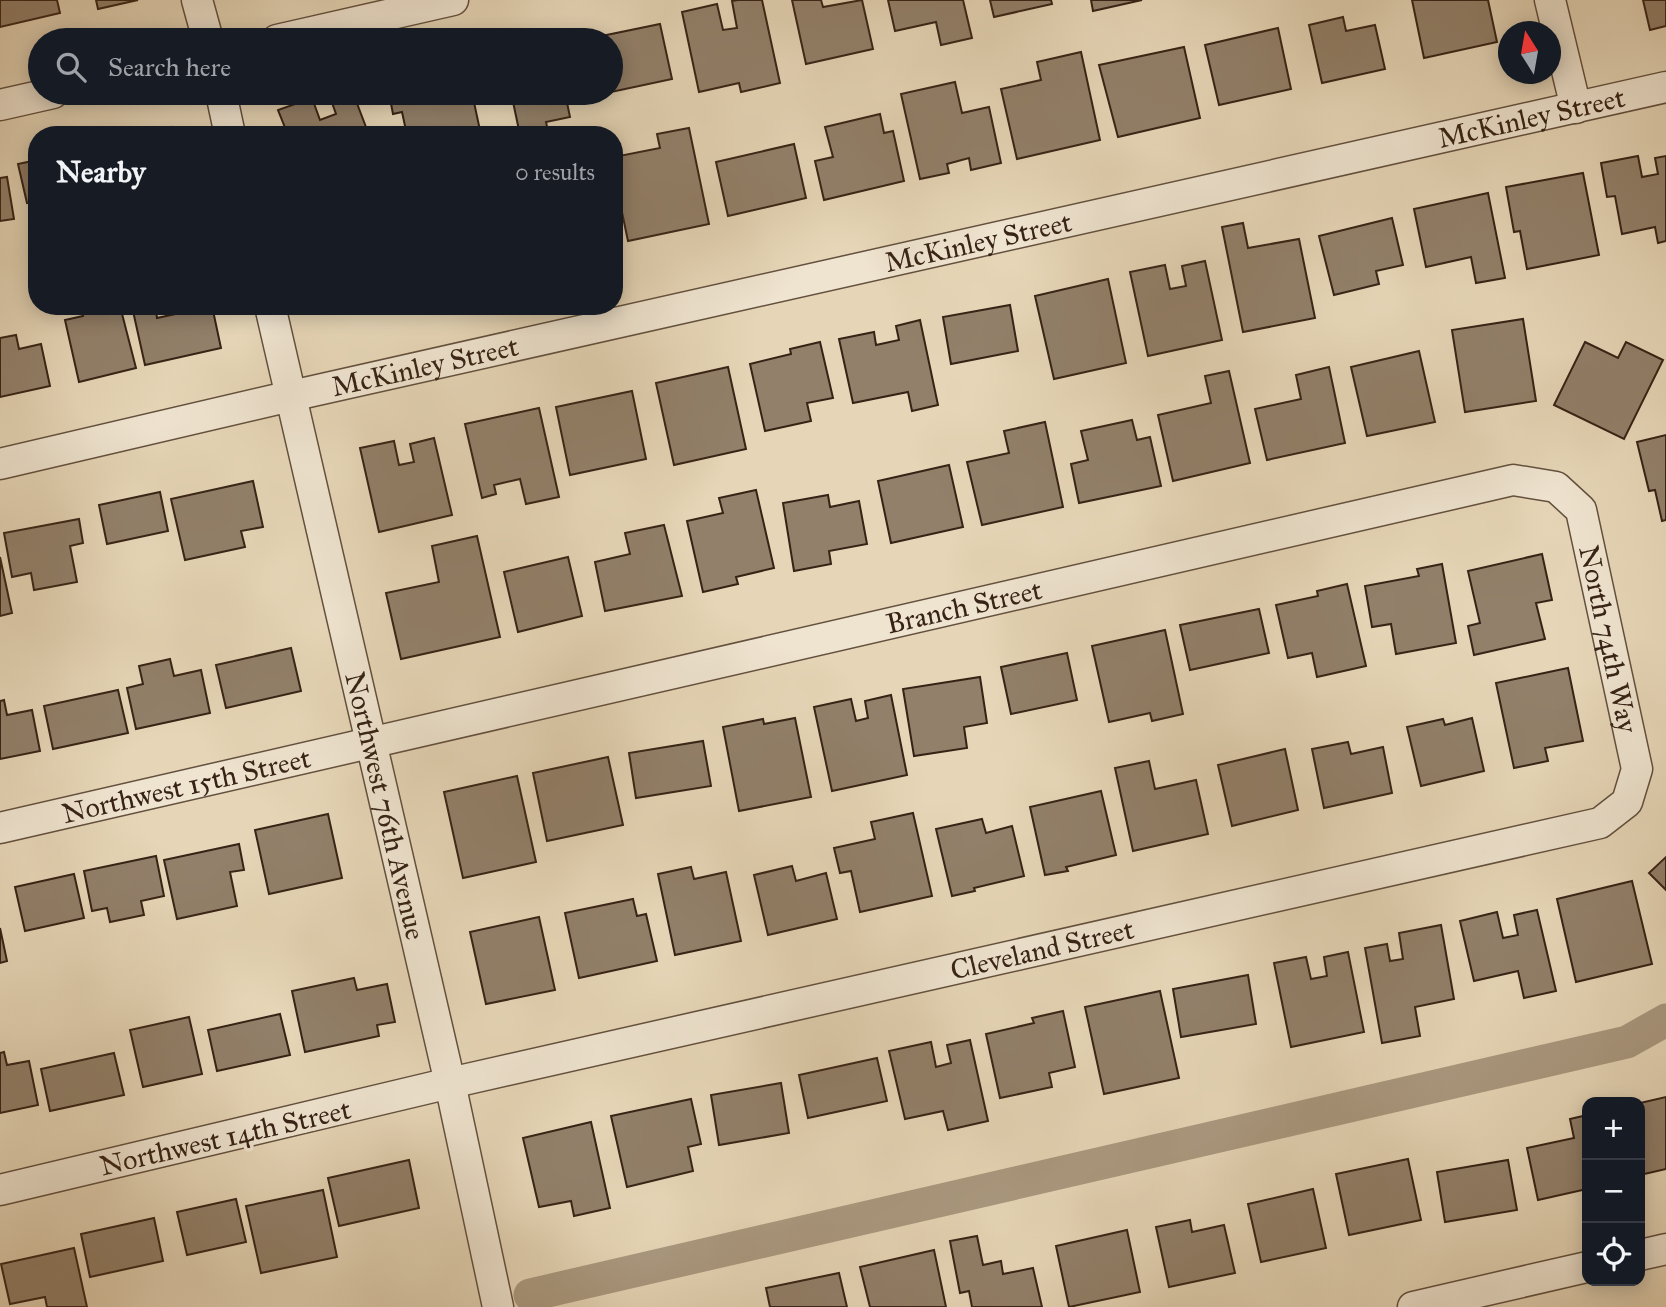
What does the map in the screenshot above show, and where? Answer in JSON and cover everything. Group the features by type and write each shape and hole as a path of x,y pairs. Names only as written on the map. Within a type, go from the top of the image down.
{"street":[{"path":"197,0 205,28"},
{"path":"330,28 453,0"},
{"path":"1550,0 1576,108"},
{"name":"McKinley Street","path":"0,464 1666,87"},
{"path":"0,105 28,99"},
{"path":"224,105 228,126"},
{"name":"Northwest 76th Avenue","path":"272,315 450,1083 498,1307"},
{"name":"Branch Street","path":"371,743 1513,480 1556,487"},
{"name":"North 74th Way","path":"1556,487 1581,510 1637,769 1627,802"},
{"name":"Northwest 15th Street","path":"0,828 371,743"},
{"name":"Cleveland Street","path":"450,1083 1601,823 1627,802"},
{"name":"Northwest 14th Street","path":"0,1190 450,1083"},
{"path":"1645,1254 1666,1249"},
{"path":"1413,1307 1487,1299 1582,1269"}],"building":[{"path":"0,0 57,0 60,13 0,27"},
{"path":"96,0 138,0 98,9"},
{"path":"762,0 780,83 741,92 739,83 699,92 682,12 717,4 723,30 737,28 732,1"},
{"path":"792,0 821,0 823,7 862,0 873,49 806,64"},
{"path":"888,0 963,0 972,38 941,45 936,22 895,31"},
{"path":"990,0 1051,0 1052,4 994,17"},
{"path":"1091,0 1142,0 1093,11"},
{"path":"1412,0 1488,0 1497,42 1424,58"},
{"path":"1643,0 1666,0 1666,26 1650,30"},
{"path":"1343,17 1346,31 1375,25 1385,69 1322,83 1309,25"},
{"path":"660,24 672,79 623,89 623,32"},
{"path":"1278,28 1291,89 1219,105 1205,45"},
{"path":"1184,47 1200,118 1118,137 1099,65"},
{"path":"1081,52 1100,140 1017,159 1001,89 1041,80 1037,62"},
{"path":"955,82 962,113 989,107 1001,163 971,170 969,158 947,164 949,173 920,179 901,94"},
{"path":"292,105 315,105 320,120 336,114 333,105 358,105 366,126 284,126 278,110"},
{"path":"391,105 475,105 479,126 405,126 402,112 393,114"},
{"path":"514,105 568,105 570,117 546,122 547,126 518,126"},
{"path":"880,114 884,133 893,131 904,181 824,200 815,161 833,157 825,127"},
{"path":"689,128 709,224 628,241 623,217 623,155 660,148 657,134"},
{"path":"794,144 806,198 728,216 716,162"},
{"path":"1638,156 1642,177 1658,174 1655,158 1666,156 1666,241 1658,243 1655,227 1622,234 1615,196 1607,197 1601,163"},
{"path":"28,162 28,203 27,203 18,164"},
{"path":"1583,173 1599,255 1527,269 1520,231 1514,232 1506,187"},
{"path":"7,177 14,219 0,221 0,178"},
{"path":"1488,193 1505,278 1476,283 1471,257 1426,267 1414,209"},
{"path":"1392,218 1403,265 1376,271 1379,284 1334,295 1319,236"},
{"path":"1243,223 1248,248 1299,239 1315,318 1243,332 1222,227"},
{"path":"1205,261 1222,340 1148,356 1130,272 1165,265 1170,289 1186,286 1182,266"},
{"path":"1108,279 1126,363 1054,379 1035,296"},
{"path":"1010,305 1018,351 951,364 943,317"},
{"path":"122,315 136,368 79,382 65,320 83,316"},
{"path":"134,315 156,315 157,318 171,315 214,315 221,348 145,365"},
{"path":"1523,319 1536,401 1465,412 1452,330"},
{"path":"920,320 938,405 912,411 908,392 853,403 839,339 874,332 876,345 899,340 896,326"},
{"path":"16,335 19,349 41,344 50,386 0,397 0,338"},
{"path":"820,342 833,398 807,403 811,421 765,431 750,364 791,354 790,349"},
{"path":"1585,342 1618,358 1626,342 1663,360 1624,439 1554,405"},
{"path":"1419,351 1435,422 1367,436 1351,367"},
{"path":"728,367 746,449 674,465 656,383"},
{"path":"1329,367 1345,443 1267,460 1255,409 1301,399 1296,375"},
{"path":"1229,371 1250,463 1173,481 1158,415 1211,403 1205,376"},
{"path":"632,391 646,459 570,475 556,407"},
{"path":"539,408 559,497 526,504 520,479 494,485 496,494 482,498 465,424"},
{"path":"1132,420 1137,440 1150,437 1161,486 1079,503 1071,464 1088,460 1081,431"},
{"path":"1045,422 1063,507 982,525 967,462 1009,453 1004,431"},
{"path":"1666,435 1666,520 1662,521 1655,490 1649,491 1637,442"},
{"path":"434,438 452,515 379,532 360,448 394,441 399,465 414,462 410,444"},
{"path":"949,465 963,527 891,543 878,481"},
{"path":"253,481 263,527 241,531 245,547 185,560 171,499"},
{"path":"756,490 774,568 736,577 738,584 703,592 687,521 723,513 719,498"},
{"path":"160,492 168,531 107,544 99,505"},
{"path":"828,495 830,507 859,501 867,544 829,551 831,564 794,571 783,503"},
{"path":"79,519 83,543 70,546 77,582 34,590 31,573 12,577 4,533"},
{"path":"664,525 682,596 605,611 595,562 630,554 625,533"},
{"path":"477,536 500,637 401,659 386,593 439,582 432,546"},
{"path":"1542,554 1552,600 1536,603 1545,639 1474,655 1468,626 1480,623 1468,571"},
{"path":"0,557 12,613 0,616"},
{"path":"568,557 582,616 518,632 504,572"},
{"path":"1442,564 1456,643 1396,654 1391,624 1372,627 1365,586 1419,576 1417,569"},
{"path":"1347,584 1366,666 1317,677 1312,653 1288,658 1276,605 1318,596 1317,591"},
{"path":"1259,609 1269,653 1190,670 1180,625"},
{"path":"1165,630 1183,714 1152,721 1150,713 1109,722 1092,646"},
{"path":"291,648 301,691 226,708 216,665"},
{"path":"1067,653 1077,700 1011,714 1001,667"},
{"path":"170,659 174,676 201,670 210,713 136,729 127,688 143,684 139,666"},
{"path":"1568,668 1583,741 1545,748 1548,761 1514,768 1496,683"},
{"path":"980,677 987,723 964,727 967,748 914,756 903,689"},
{"path":"118,690 128,733 53,749 44,706"},
{"path":"891,695 907,775 832,791 814,707 851,699 856,721 868,718 865,701"},
{"path":"4,700 7,715 32,710 40,751 0,759 0,701"},
{"path":"795,718 811,797 739,811 723,727 763,719 764,724"},
{"path":"1472,718 1484,771 1421,786 1407,727 1443,719 1445,725"},
{"path":"703,741 711,786 636,798 629,753"},
{"path":"1348,742 1351,754 1383,747 1392,793 1324,808 1312,749"},
{"path":"1285,749 1298,810 1232,826 1218,765"},
{"path":"608,757 623,825 547,841 533,773"},
{"path":"1149,761 1155,789 1196,780 1208,834 1133,851 1115,768"},
{"path":"517,776 536,862 463,878 444,792"},
{"path":"1101,791 1116,855 1066,867 1068,871 1045,875 1030,807"},
{"path":"913,813 932,896 860,912 851,871 840,873 834,848 875,839 871,822"},
{"path":"328,814 342,878 269,894 255,830"},
{"path":"982,819 986,833 1012,826 1024,876 952,896 936,829"},
{"path":"239,844 244,870 230,872 237,906 177,919 164,860"},
{"path":"156,856 164,896 141,901 144,915 110,922 107,908 92,911 84,871"},
{"path":"1666,857 1666,890 1649,873"},
{"path":"792,866 796,881 826,873 837,919 768,935 754,875"},
{"path":"691,867 694,879 726,872 741,941 675,955 658,874"},
{"path":"74,874 84,918 25,931 15,887"},
{"path":"1632,881 1652,964 1576,982 1557,899"},
{"path":"633,899 637,916 646,914 657,961 579,978 565,913"},
{"path":"1537,910 1556,991 1524,998 1518,971 1474,981 1460,921 1497,912 1503,938 1518,935 1514,915"},
{"path":"539,917 555,990 486,1004 470,932"},
{"path":"1441,925 1454,999 1415,1007 1420,1036 1382,1043 1365,948 1387,944 1390,961 1403,959 1399,933"},
{"path":"0,928 7,961 0,963"},
{"path":"1348,952 1364,1032 1291,1047 1274,963 1306,957 1311,979 1327,976 1324,957"},
{"path":"1248,975 1256,1024 1181,1037 1173,989"},
{"path":"354,978 357,990 387,984 395,1022 377,1025 379,1036 305,1052 292,991"},
{"path":"1160,991 1179,1078 1104,1094 1085,1007"},
{"path":"1063,1011 1075,1067 1049,1073 1052,1087 1000,1098 986,1034 1034,1023 1032,1018"},
{"path":"280,1014 290,1055 217,1071 208,1030"},
{"path":"189,1017 202,1074 143,1087 130,1030"},
{"path":"970,1040 988,1121 948,1130 943,1111 905,1119 889,1051 931,1042 936,1067 951,1063 947,1045"},
{"path":"4,1052 7,1065 29,1061 38,1105 0,1113 0,1053"},
{"path":"114,1053 124,1095 50,1111 41,1069"},
{"path":"877,1058 887,1101 808,1118 799,1075"},
{"path":"781,1083 789,1133 719,1145 711,1095"},
{"path":"1666,1097 1666,1169 1645,1174 1645,1160 1645,1102"},
{"path":"691,1099 701,1144 688,1147 693,1171 627,1187 611,1116"},
{"path":"1582,1116 1582,1190 1538,1200 1527,1148 1574,1138 1570,1119"},
{"path":"591,1122 610,1208 574,1216 571,1201 539,1207 523,1138"},
{"path":"1408,1159 1421,1220 1349,1235 1336,1174"},
{"path":"409,1160 419,1208 339,1226 328,1178"},
{"path":"1508,1160 1517,1210 1445,1222 1437,1172"},
{"path":"1313,1189 1326,1248 1261,1262 1248,1204"},
{"path":"323,1190 337,1257 261,1273 246,1206"},
{"path":"236,1199 246,1242 187,1255 177,1212"},
{"path":"154,1218 163,1261 90,1277 81,1234"},
{"path":"1190,1220 1192,1232 1224,1225 1235,1273 1169,1287 1156,1227"},
{"path":"1127,1230 1140,1292 1069,1307 1056,1246"},
{"path":"977,1236 983,1265 1001,1261 1003,1274 1033,1268 1042,1307 972,1307 969,1291 960,1293 950,1241"},
{"path":"74,1248 87,1307 47,1307 45,1297 10,1304 1,1264"},
{"path":"934,1250 946,1307 870,1307 860,1267"},
{"path":"839,1273 847,1307 770,1307 766,1288"}],"waterway":[{"path":"530,1295 1627,1042 1666,1020"}]}
